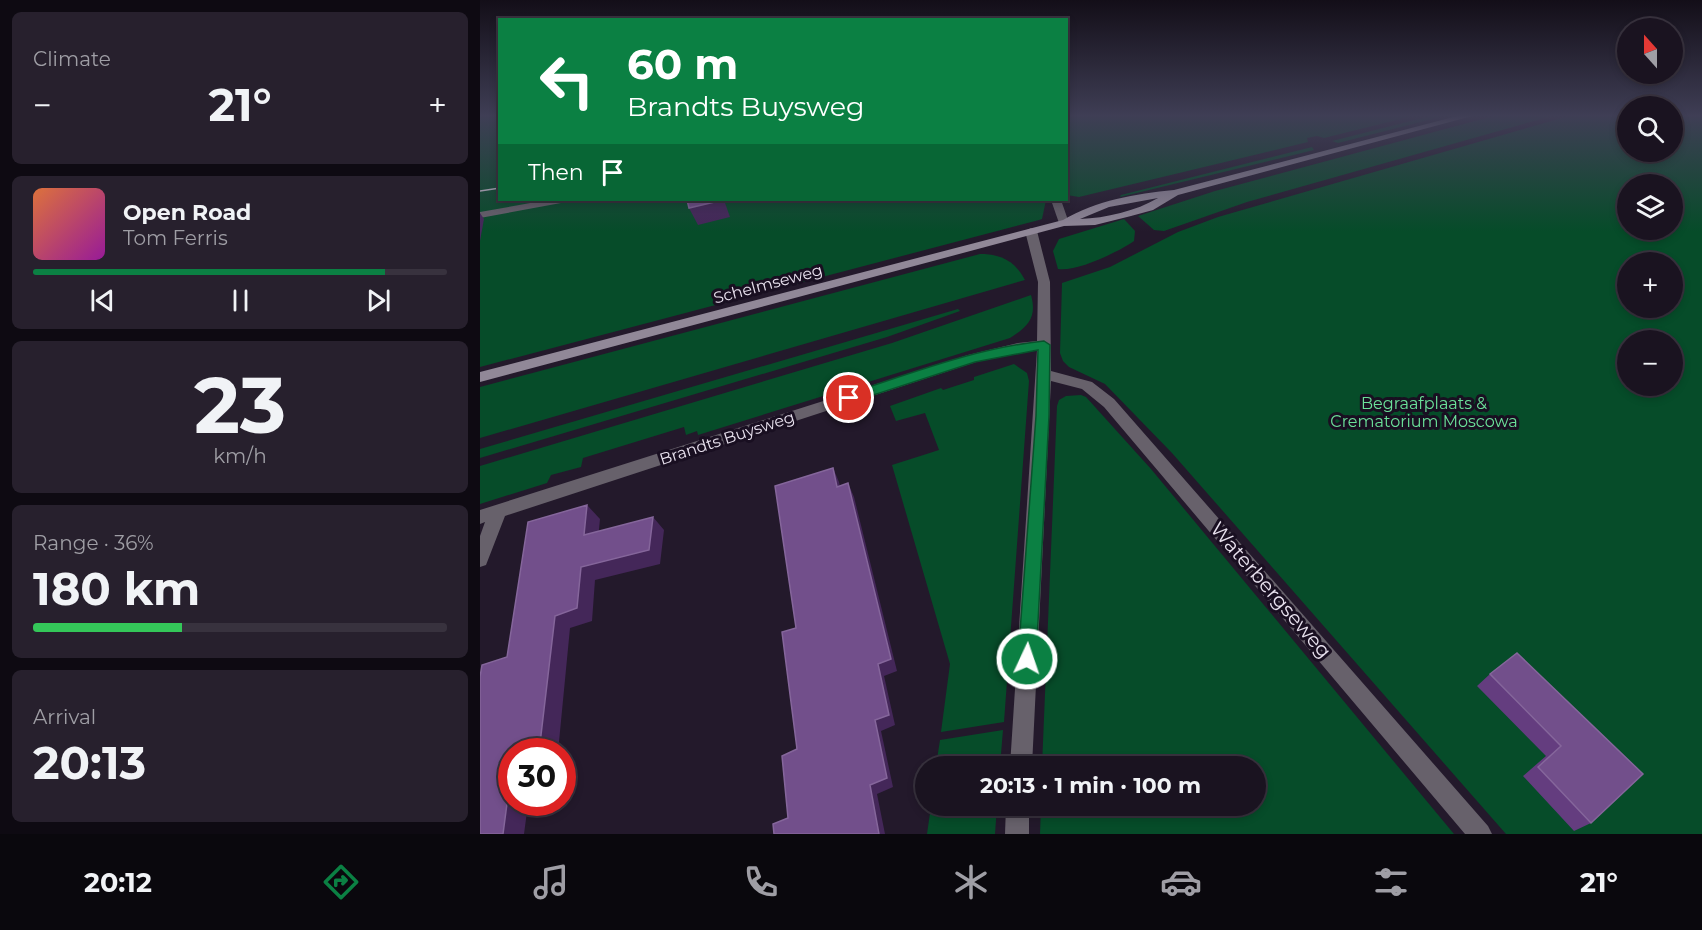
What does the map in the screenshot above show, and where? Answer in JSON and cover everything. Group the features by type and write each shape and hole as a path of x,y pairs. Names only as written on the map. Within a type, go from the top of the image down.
{"main road":[{"name":"Schelmseweg","path":"480,376 1031,231 1064,223 1095,222 1138,211 1174,193 1323,154"}],"street":[{"path":"480,215 556,201"},
{"path":"1056,201 1064,223"},
{"path":"1022,756 1044,375 1044,282 1031,231"},
{"name":"Brandts Buysweg","path":"480,517 973,358 1044,345"},
{"name":"Waterbergseweg","path":"1044,375 1081,381 1097,391 1109,403 1480,834"},
{"path":"480,559 498,511"},
{"path":"1017,834 1018,816"}],"green space":[{"path":"480,154 498,154 498,201 1046,201 1042,219 1039,220 480,367"},
{"path":"1069,154 1258,154 1079,197 1068,195"},
{"path":"1284,154 1298,154 1120,197"},
{"path":"1353,154 1417,154 1247,202 1164,231 1154,230 1138,216 1215,191"},
{"name":"Begraafplaats & Crematorium Moscowa","path":"1437,154 1617,154 1617,162 1683,162 1683,154 1702,154 1702,834 1506,834 1172,453 1105,384 1069,367 1063,361 1060,353 1062,283 1110,267 1178,232 1218,217"},
{"path":"1124,219 1135,231 1134,241 1086,264 1058,269 1053,251 1059,239"},
{"path":"980,254 994,255 1007,260 1017,268 1025,280 480,438 480,387"},
{"path":"1031,295 1033,309 1030,320 1010,338 698,435 697,431 686,435 684,427 583,458 581,467 551,475 547,483 480,504 480,466 892,343"},
{"path":"958,309 960,311 887,337 480,458 480,449"},
{"path":"1014,364 1027,373 1029,381 1004,722 941,732 950,664 892,465 939,450 925,413 896,421 890,406 941,388 943,390 974,380 974,377"},
{"path":"1066,396 1086,397 1151,469 1454,834 1040,834 1041,816 1266,816 1266,756 1042,756 1057,406 1059,400"},
{"path":"1003,730 1001,756 938,756 940,740"},
{"path":"930,816 996,816 995,834 927,834"}],"building":[{"path":"687,201 719,201 689,208"},
{"path":"833,468 837,487 848,483 891,659 878,664 889,715 875,720 887,778 870,785 879,834 774,834 773,824 788,818 782,756 797,749 782,632 796,628 775,486"},
{"path":"587,505 584,535 653,517 649,550 581,567 577,608 555,616 541,738 498,738 498,816 505,816 503,834 480,834 480,677 482,665 507,657 528,522"},
{"path":"1517,653 1643,774 1591,823 1538,767 1561,746 1490,674"}],"tram line":[{"path":"480,191 498,188"}],"route":[{"path":"849,398 973,358 1044,345 1043,416 1027,659"}]}
